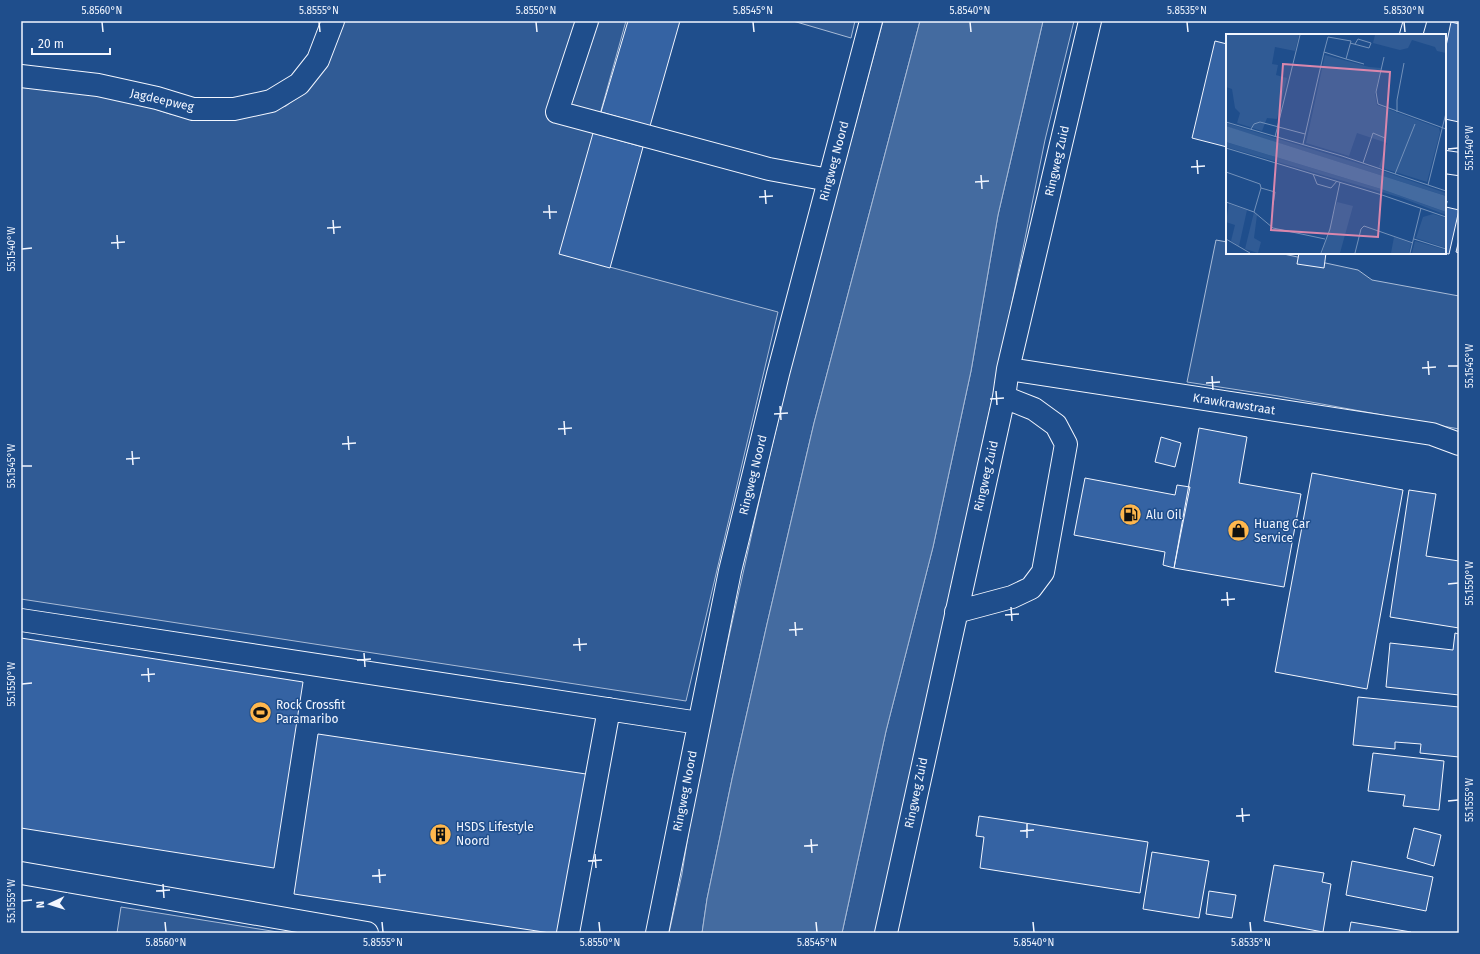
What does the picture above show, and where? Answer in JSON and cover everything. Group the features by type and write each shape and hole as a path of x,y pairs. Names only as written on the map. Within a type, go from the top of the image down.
{"street":[{"name":"Jagdeepweg","path":"21,76 98,85 157,98 193,109 234,109 271,101 299,84 318,60 333,21"},
{"path":"587,21 557,112 769,169 829,180"},
{"name":"Ringweg Noord","path":"657,933 730,571 778,374 871,21"},
{"name":"Ringweg Zuid","path":"886,933 1004,397 1008,369 1090,21"},
{"path":"1411,34 1415,21"},
{"path":"1446,162 1459,164"},
{"name":"Krawkrawstraat","path":"1008,369 1432,434 1459,444"},
{"path":"956,612 1012,597 1031,588 1043,572 1066,444 1056,425 1034,409 1004,397"},
{"path":"21,620 699,723"},
{"path":"568,933 609,709"},
{"path":"21,873 367,933"}],"shaded area":[{"path":"340,21 626,21 561,254 778,312 686,701 21,599 21,83 95,89 170,114 207,119 257,115 286,106 308,89"},
{"path":"793,21 855,21 851,38"},
{"path":"883,21 920,21 814,423 732,779 707,899 702,933 669,933 682,874 696,785 760,497 794,353"},
{"path":"920,21 1043,21 998,215 971,371 933,547 886,731 842,933 702,933 707,899 732,779 814,423"},
{"path":"1043,21 1074,21 1045,140 995,386 876,933 842,933 886,731 933,547 971,371 998,215"},
{"path":"1216,240 1226,242 1226,254 1284,254 1358,270 1372,280 1459,296 1459,429 1278,396 1187,382"},
{"path":"121,907 284,933 117,933"}],"building":[{"path":"628,21 680,21 650,126 601,112"},
{"path":"1451,22 1459,24 1459,122 1446,119 1446,46"},
{"path":"1215,41 1226,44 1226,147 1192,138"},
{"path":"593,133 643,147 610,268 559,254"},
{"path":"1446,207 1459,210 1449,254 1446,254"},
{"path":"1459,240 1459,253 1456,252"},
{"path":"1299,254 1326,254 1324,268 1297,264"},
{"name":"Huang Car Service","path":"1199,428 1247,437 1239,483 1301,494 1284,587 1174,568"},
{"path":"1161,437 1181,443 1175,467 1155,462"},
{"path":"1312,473 1403,490 1367,689 1275,672"},
{"name":"Alu Oil","path":"1085,478 1175,495 1177,485 1190,487 1174,568 1163,565 1165,552 1074,535"},
{"path":"1409,490 1436,494 1426,556 1459,561 1459,628 1390,617"},
{"path":"1455,633 1459,634 1459,695 1386,687 1390,643 1453,650"},
{"path":"21,638 303,682 274,868 21,828"},
{"path":"1358,697 1459,707 1459,757 1420,753 1421,744 1395,742 1395,749 1353,745"},
{"name":"HSDS Lifestyle Noord","path":"318,734 586,774 562,933 550,933 294,894"},
{"path":"1373,753 1444,761 1439,810 1403,806 1405,795 1368,791"},
{"path":"979,816 1148,842 1140,893 980,868 984,837 976,836"},
{"path":"1414,828 1441,835 1434,866 1407,858"},
{"path":"1152,852 1209,861 1199,918 1143,909"},
{"path":"1352,861 1433,877 1426,911 1346,895"},
{"path":"1274,865 1324,873 1322,882 1331,884 1323,932 1264,921"},
{"path":"1209,891 1236,895 1232,918 1206,914"},
{"path":"1351,922 1411,932 1411,933 1349,933"}],"place":[{"name":"Alu Oil","path":"1131,515"},
{"name":"Huang Car Service","path":"1238,531"},
{"name":"Rock Crossfit Paramaribo","path":"261,712"},
{"name":"HSDS Lifestyle Noord","path":"440,834"}]}
